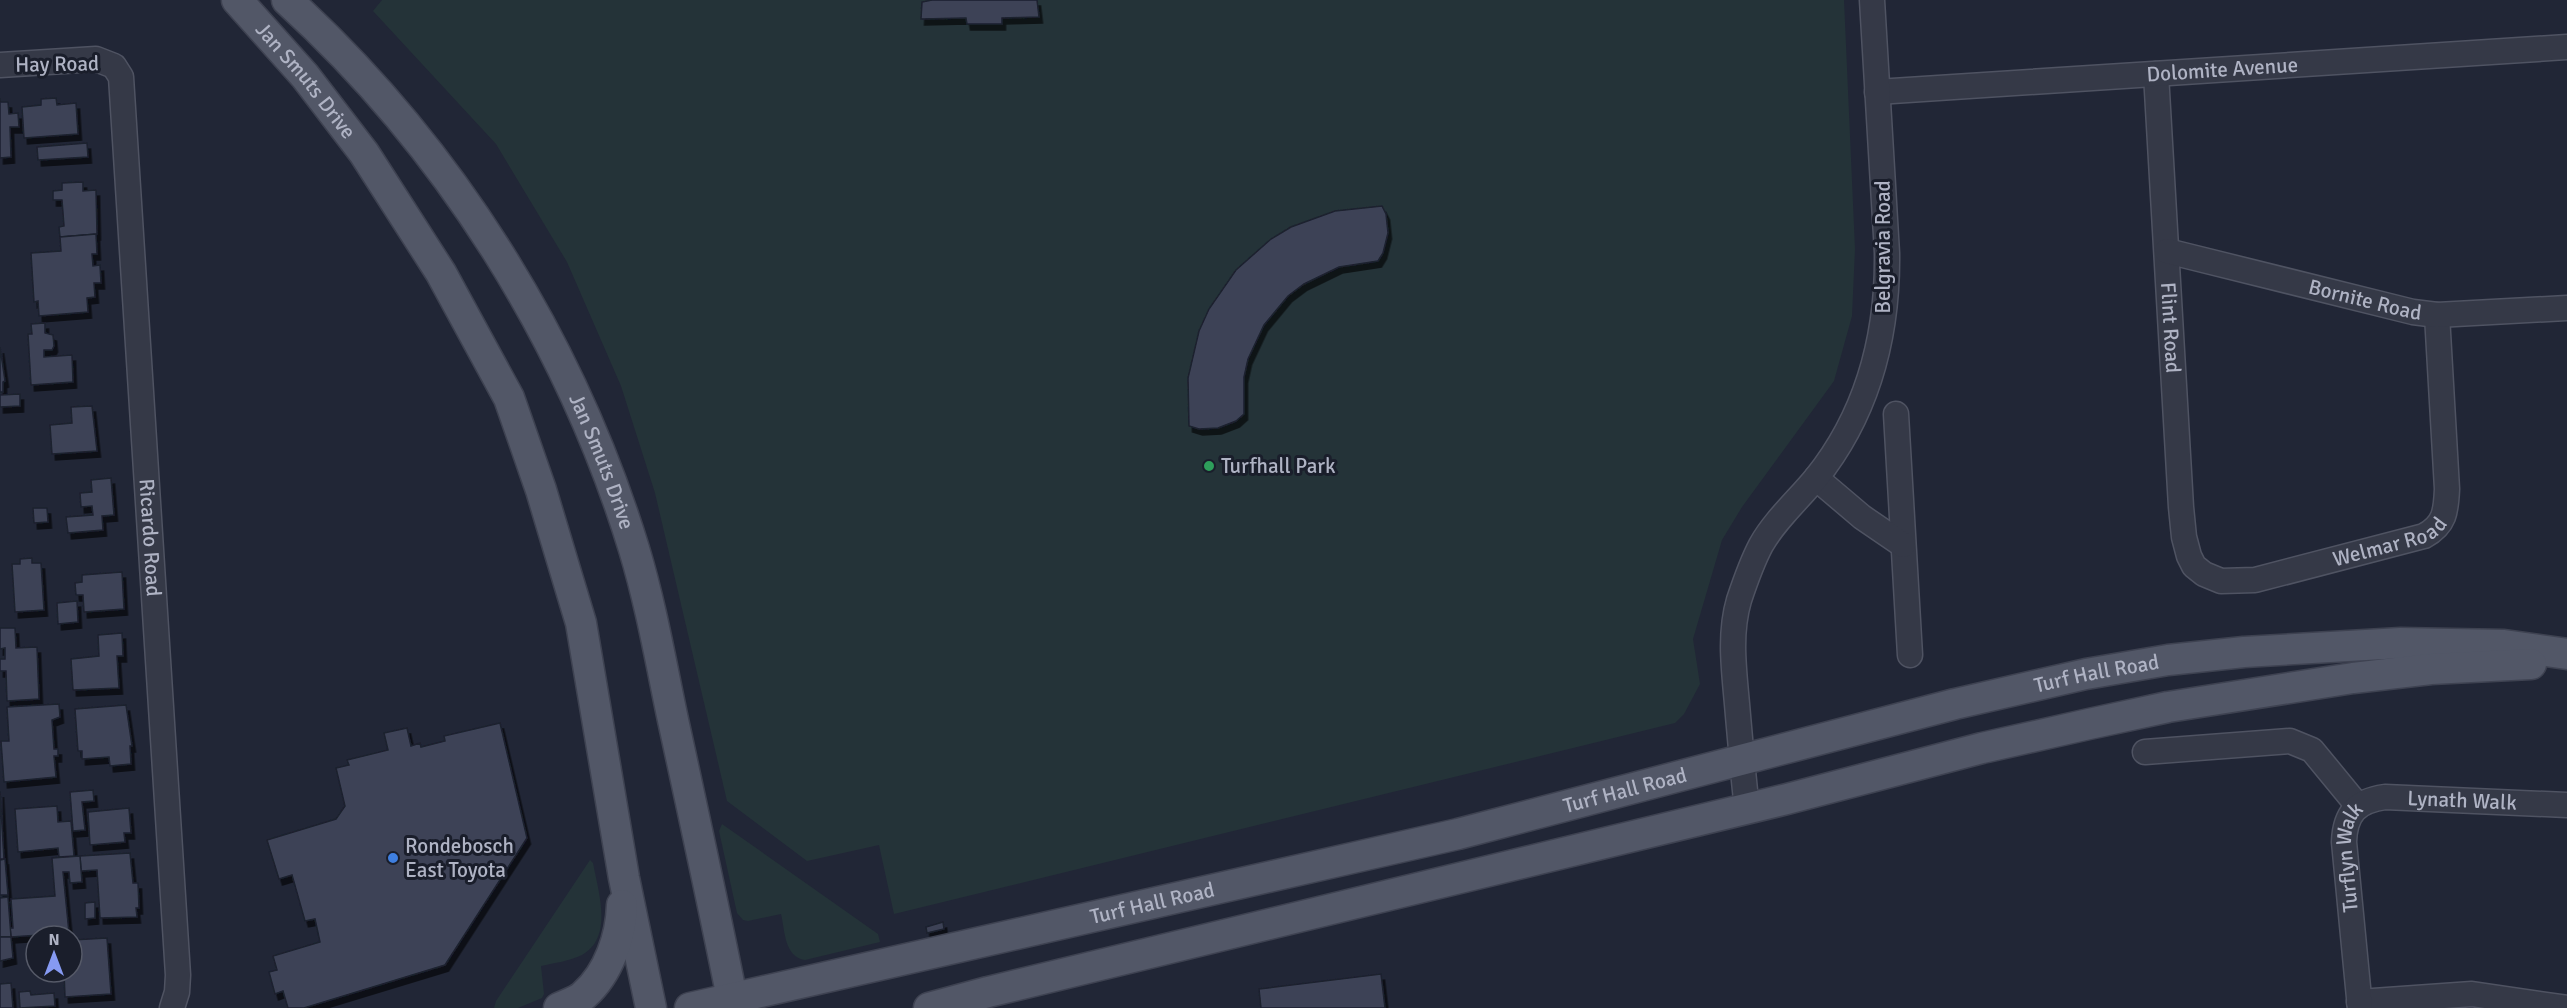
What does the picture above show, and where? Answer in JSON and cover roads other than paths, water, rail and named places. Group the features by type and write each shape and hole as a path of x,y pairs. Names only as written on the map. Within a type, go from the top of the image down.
{"main road":[{"name":"Jan Smuts Drive","path":"237,0 312,84 364,153 441,273 509,398 541,490 581,622 624,878 651,1008"},
{"name":"Jan Smuts Drive","path":"286,0 370,84 443,171 515,280 575,395 619,504 645,591 733,1003"},
{"name":"Turf Hall Road","path":"690,1008 733,1003 1458,834 1986,696 2086,674 2168,660 2296,647 2401,643 2504,645 2567,654"},
{"path":"929,1008 1747,809 1982,748 2168,707 2353,678 2431,669 2567,663"},
{"path":"559,1008 584,996 606,967 621,926 624,878"},
{"path":"958,1008 988,992"}],"street":[{"name":"Belgravia Road","path":"1747,809 1733,659 1733,629 1738,602 1762,544 1834,453 1858,409 1878,352 1883,330 1887,253 1872,0"},
{"name":"Dolomite Avenue","path":"1877,92 2567,47"},
{"name":"Hay Road","path":"0,65 96,59 114,66"},
{"name":"Ricardo Road","path":"114,66 121,77 122,84 178,975 177,992 172,1008"},
{"name":"Flint Road","path":"2156,74 2184,537 2194,566 2204,574"},
{"name":"Bornite Road","path":"2167,251 2403,310 2437,315 2567,308"},
{"name":"Welmar Road","path":"2204,574 2221,581 2246,582 2424,536 2440,525 2445,512 2447,489 2437,315"},
{"path":"1896,414 1910,655"},
{"path":"1816,478 1862,517 1903,545"},
{"name":"Turflyn Walk","path":"2145,752 2290,741 2312,750 2358,806 2346,824 2344,842 2359,1005"},
{"name":"Lynath Walk","path":"2358,806 2370,800 2385,797 2567,805"},
{"path":"2359,1005 2472,994 2567,1008"}],"place":[{"name":"Turfhall Park","path":"1209,466"},
{"name":"Rondebosch East Toyota","path":"393,858"}]}
